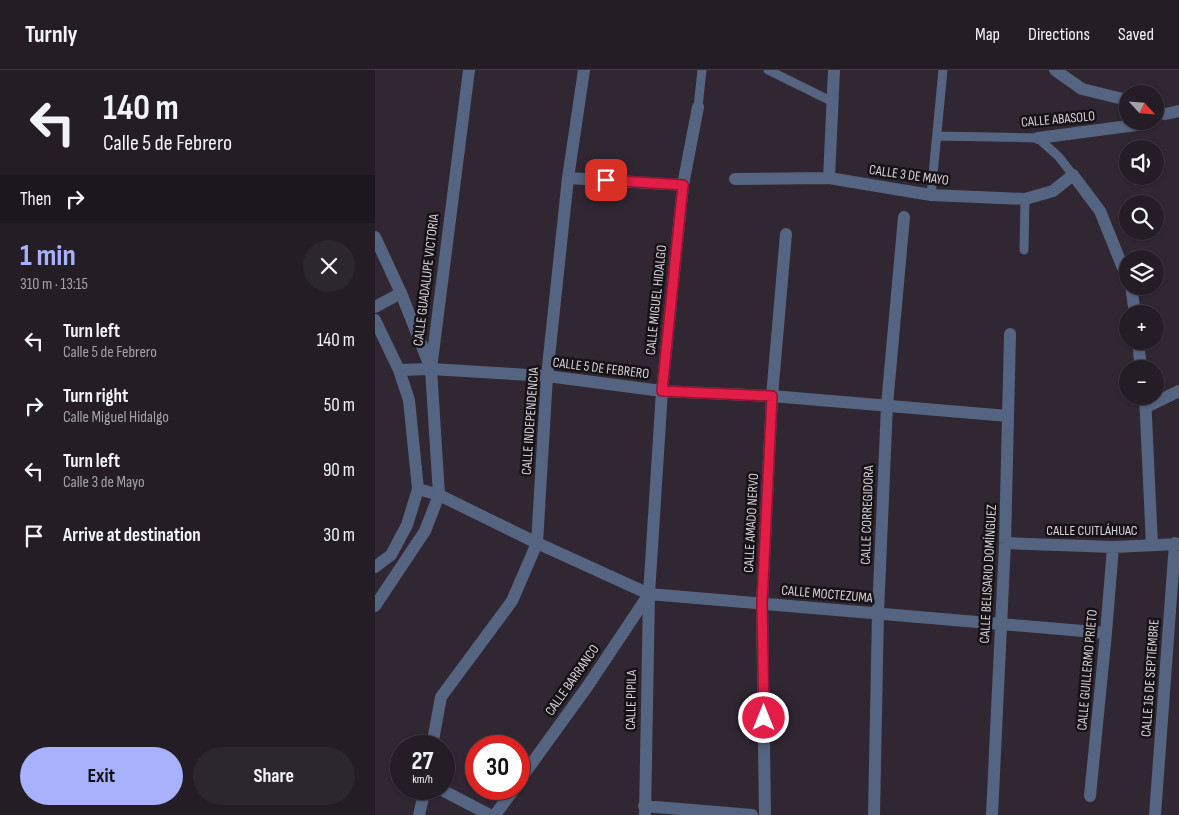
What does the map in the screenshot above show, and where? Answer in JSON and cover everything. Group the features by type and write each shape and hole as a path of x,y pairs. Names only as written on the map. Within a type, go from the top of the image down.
{"street":[{"name":"CALLE GUADALUPE VICTORIA","path":"439,495 431,369 469,70"},
{"name":"CALLE INDEPENDENCIA","path":"434,735 441,697 513,601 537,543 547,376 568,178 584,70"},
{"path":"829,178 834,70"},
{"path":"1055,70 1082,89 1119,98"},
{"name":"CALLE MIGUEL HIDALGO","path":"649,594 662,391 683,185 698,107"},
{"path":"1164,114 1179,111"},
{"name":"CALLE ABASOLO","path":"1038,138 1119,127"},
{"path":"1073,176 1099,210 1119,259"},
{"name":"CALLE 3 DE MAYO","path":"735,179 829,178 931,195 1025,199 1053,191 1073,176"},
{"path":"568,178 683,185"},
{"name":"CALLE CORREGIDORA","path":"874,815 878,613 887,406 904,217"},
{"name":"CALLE AMADO NERVO","path":"765,815 762,603 772,396 786,234"},
{"path":"375,237 401,293 431,369"},
{"path":"375,307 401,293"},
{"path":"375,320 399,370 409,400 417,489 407,525 391,555 375,567"},
{"name":"CALLE BELISARIO DOMÍNGUEZ","path":"992,815 1005,543 1011,334"},
{"name":"CALLE 5 DE FEBRERO","path":"399,370 431,369 547,376 662,391 772,396 1008,416"},
{"path":"1164,396 1179,392"},
{"path":"1145,405 1152,545"},
{"name":"CALLE MOCTEZUMA","path":"417,489 439,495 537,543 649,594 1106,633"},
{"path":"375,606 425,531 439,495"},
{"name":"CALLE CUITLÁHUAC","path":"1005,543 1113,547 1177,543"},
{"name":"CALLE 16 DE SEPTIEMBRE","path":"1155,815 1177,543"},
{"name":"CALLE GUILLERMO PRIETO","path":"1090,796 1113,547"},
{"name":"CALLE BARRANCO","path":"530,767 587,687 649,594"},
{"name":"CALLE PIPILA","path":"642,812 649,594"},
{"path":"455,797 490,815"},
{"path":"419,815 422,800"},
{"path":"495,815 505,800"},
{"path":"642,812 752,815"}],"lane":[{"name":"CALLE MIGUEL HIDALGO","path":"698,107 702,70"},
{"path":"768,70 833,102"},
{"path":"931,195 943,70"},
{"name":"CALLE ABASOLO","path":"937,136 1038,138"},
{"path":"1038,138 1059,157 1073,176"},
{"path":"1024,250 1025,199"}],"route":[{"path":"606,180 683,185 662,391 772,396 762,603 764,718"}]}
